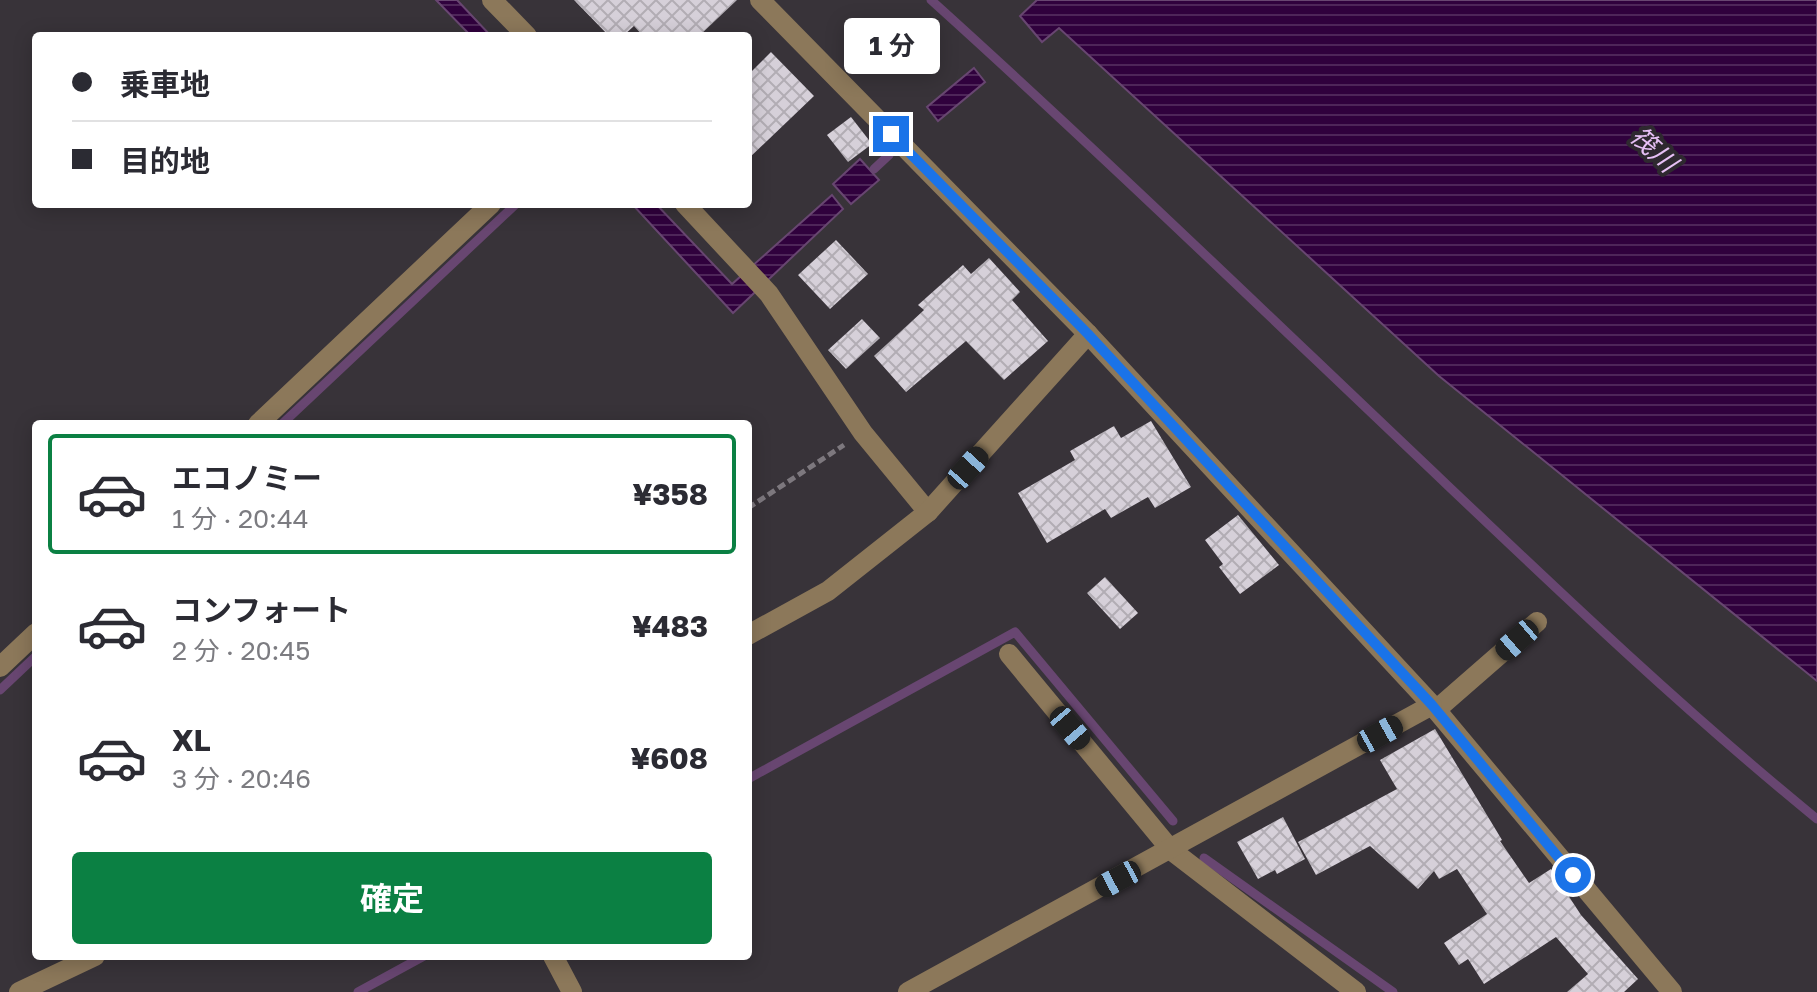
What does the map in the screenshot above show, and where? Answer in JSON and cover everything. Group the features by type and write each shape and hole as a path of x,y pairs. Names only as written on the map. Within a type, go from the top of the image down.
{"street":[{"path":"492,0 523,32"},
{"path":"760,0 1088,334 1434,708 1672,992"},
{"path":"262,420 487,208"},
{"path":"689,208 769,294 863,433 928,512"},
{"path":"752,633 828,591 928,512 1088,334"},
{"path":"908,992 1434,708 1537,622"},
{"path":"0,667 32,637"},
{"path":"1009,654 1171,850 1356,992"},
{"path":"19,992 87,960"},
{"path":"555,960 572,992"}],"path":[{"path":"752,505 863,433"}],"water":[{"path":"436,0 457,0 487,32 467,32"},
{"name":"筏川","path":"1037,0 1817,0 1817,681 1439,376 1059,28 1042,42 1020,16"},
{"path":"974,68 985,82 938,121 927,107"},
{"path":"860,159 879,180 851,204 833,184"},
{"path":"832,195 843,209 733,313 636,208 660,208 732,284"}],"building":[{"path":"574,0 737,0 703,32 639,32 634,26 627,32 605,32"},
{"path":"771,52 814,96 752,155 752,71"},
{"path":"851,117 872,144 848,162 827,135"},
{"path":"836,240 868,274 830,309 798,275"},
{"path":"989,258 1020,292 1012,300 1048,341 1004,380 966,341 906,392 874,356 924,310 918,305 963,265 971,274"},
{"path":"862,319 880,338 846,369 828,350"},
{"path":"1151,421 1191,487 1155,508 1148,497 1111,518 1105,509 1047,543 1018,493 1075,460 1070,451 1114,426 1121,438"},
{"path":"1238,515 1279,565 1240,594 1219,567 1223,564 1205,540"},
{"path":"1105,577 1138,613 1120,629 1087,593"},
{"path":"1435,729 1500,841 1529,883 1551,869 1581,915 1638,979 1624,992 1567,992 1588,974 1556,937 1484,984 1468,959 1459,965 1444,943 1487,914 1457,869 1439,879 1434,871 1418,889 1370,846 1316,875 1298,842 1397,789 1380,760"},
{"path":"1283,817 1305,859 1277,874 1275,870 1258,879 1237,842"}],"waterway":[{"path":"931,0 1125,179 1581,611 1721,738 1817,819"},
{"path":"874,169 889,155"},
{"path":"286,420 512,208"},
{"path":"752,777 1015,632 1173,821"},
{"path":"0,690 32,660"},
{"path":"1204,858 1393,992"},
{"path":"358,992 417,960"}],"route":[{"path":"891,134 1088,334 1432,705 1573,875"}]}
